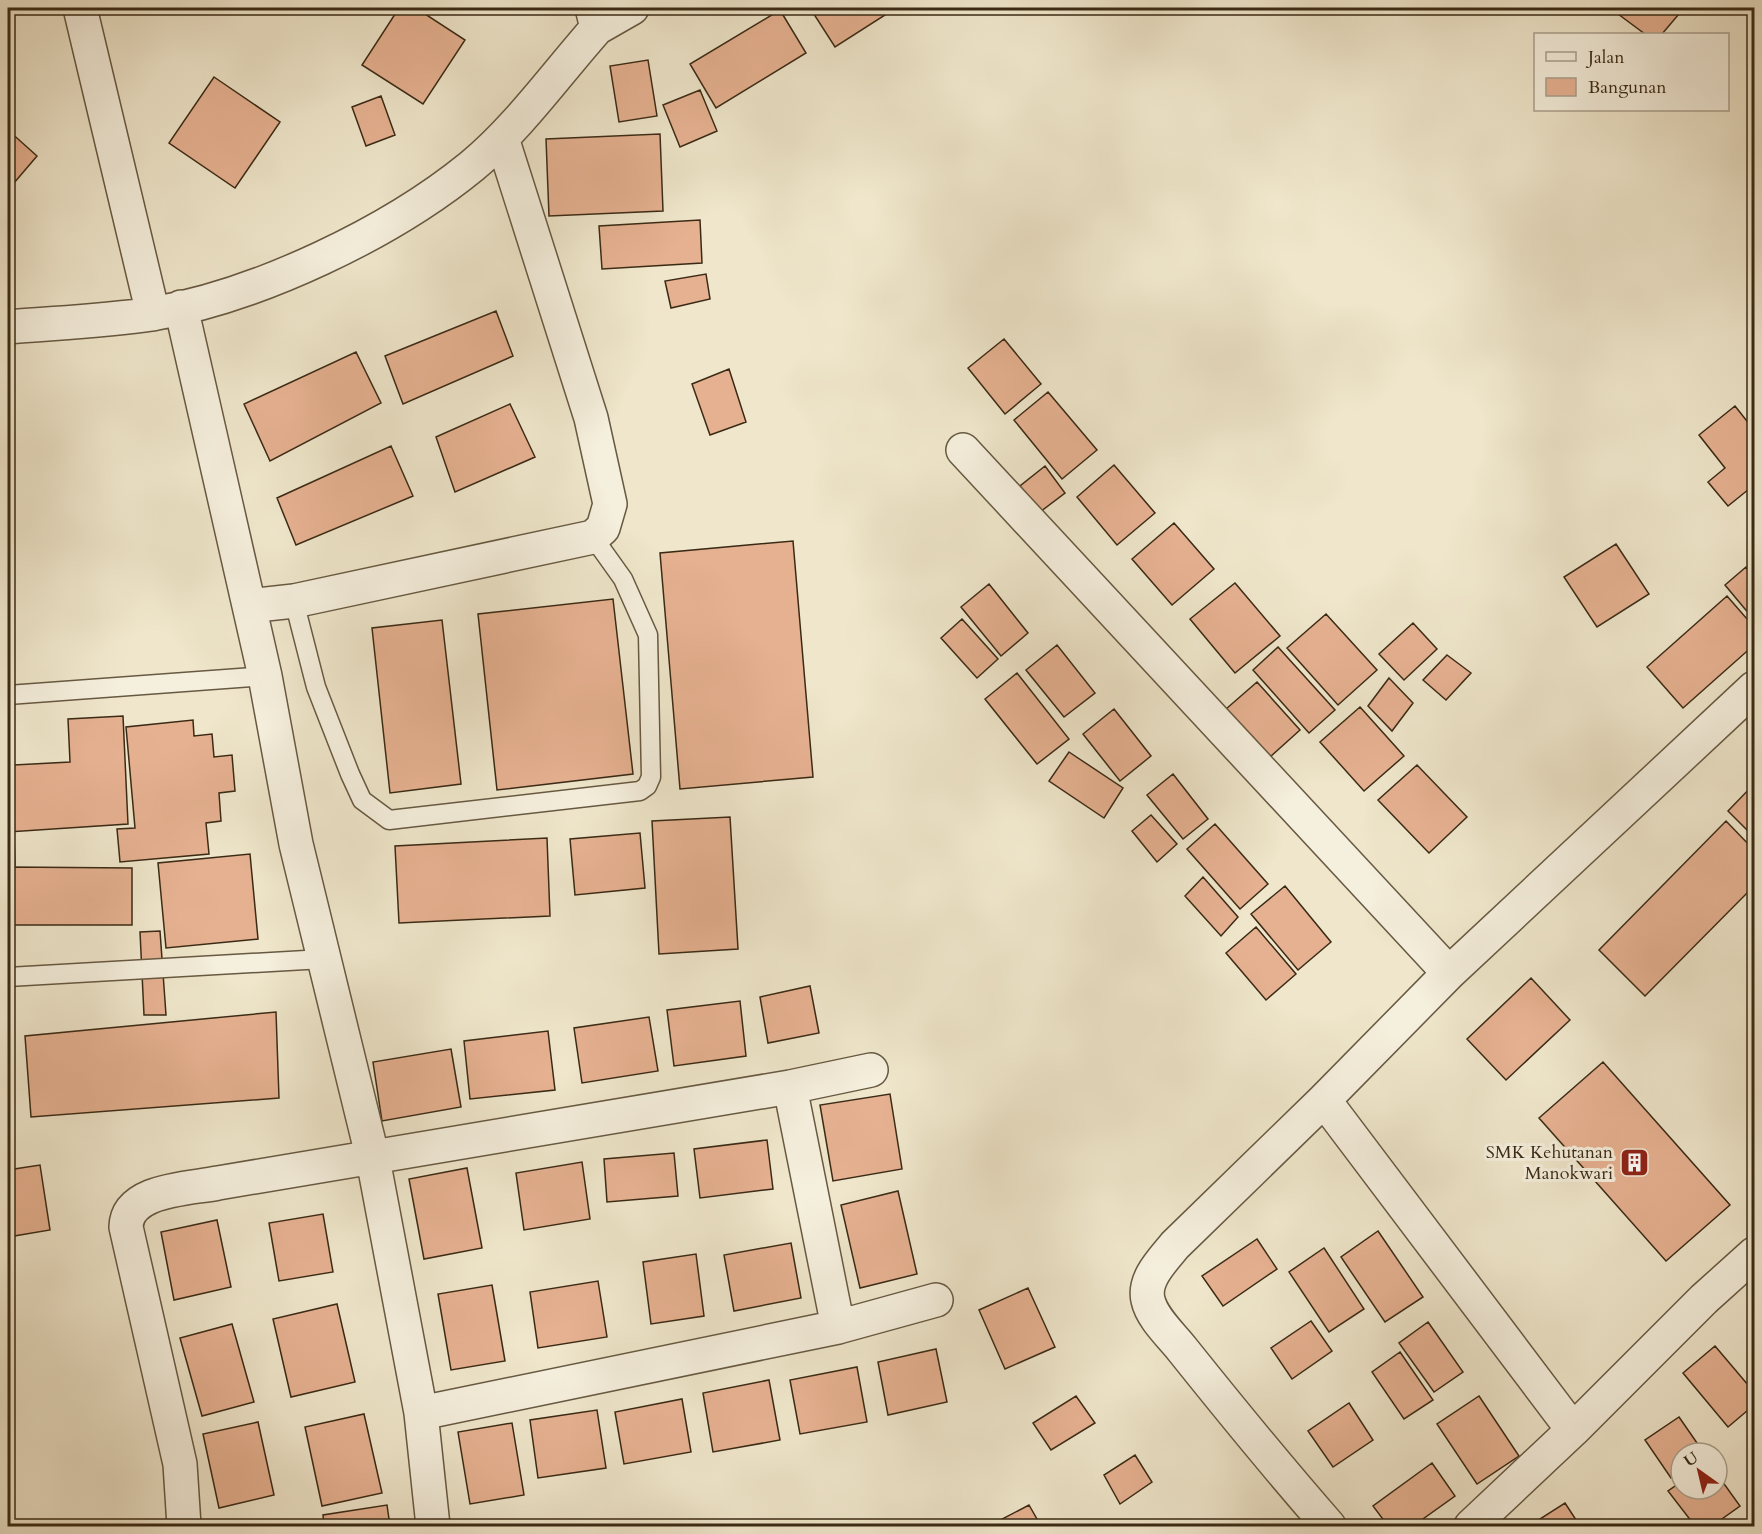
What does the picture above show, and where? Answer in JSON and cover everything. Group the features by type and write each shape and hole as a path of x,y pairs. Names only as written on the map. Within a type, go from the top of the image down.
{"street":[{"path":"80,8 167,310 249,606 266,676 296,844 373,1159 422,1413 433,1527"},
{"path":"8,327 167,310 296,270 423,202 472,165 502,138 595,18 632,8"},
{"path":"249,606 294,601 593,537 603,528 610,504 591,418 502,138"},
{"path":"963,450 1449,973"},
{"path":"1329,1527 1155,1314 1148,1300 1148,1284 1155,1270 1175,1245 1324,1100 1449,973 1755,688"},
{"path":"184,1527 180,1464 126,1227 127,1216 140,1202 151,1197 218,1183 373,1159 790,1087 871,1070"},
{"path":"790,1087 838,1327"},
{"path":"1324,1100 1573,1430"},
{"path":"1471,1527 1573,1430 1704,1299 1755,1254"},
{"path":"422,1413 838,1327 936,1300"}],"lane":[{"path":"294,601 316,687 350,774 362,800 389,820 640,791 647,786 651,777 648,635 623,579 593,537"},
{"path":"8,695 266,676"},
{"path":"8,977 324,959"}],"building":[{"path":"399,8 416,8 465,40 423,104 362,65"},
{"path":"810,8 896,8 835,47"},
{"path":"1610,8 1684,8 1663,33 1644,33"},
{"path":"780,10 806,53 716,108 690,64"},
{"path":"648,60 657,116 619,122 610,66"},
{"path":"214,77 280,122 235,188 169,143"},
{"path":"700,90 717,131 680,147 663,105"},
{"path":"381,96 395,135 366,146 352,107"},
{"path":"8,130 37,156 8,190"},
{"path":"660,134 663,211 549,216 546,139"},
{"path":"700,220 702,263 602,269 599,226"},
{"path":"706,274 710,299 671,308 665,281"},
{"path":"496,311 513,356 403,404 385,356"},
{"path":"1004,339 1041,384 1005,414 968,368"},
{"path":"356,352 381,403 270,461 244,404"},
{"path":"729,369 746,422 710,435 692,384"},
{"path":"1048,392 1097,450 1062,479 1014,420"},
{"path":"510,404 535,457 455,492 436,437"},
{"path":"1735,406 1754,430 1754,485 1728,506 1708,482 1725,468 1699,435"},
{"path":"391,446 413,496 296,545 277,498"},
{"path":"1114,465 1155,513 1117,545 1077,497"},
{"path":"1045,466 1065,493 1040,512 1020,486"},
{"path":"1174,523 1214,569 1172,605 1132,559"},
{"path":"793,541 813,777 680,789 660,553"},
{"path":"1616,544 1649,594 1597,627 1564,577"},
{"path":"1746,567 1754,577 1754,612 1750,615 1725,585"},
{"path":"1235,583 1280,636 1235,673 1190,619"},
{"path":"989,584 1028,633 1001,656 961,607"},
{"path":"1727,596 1754,627 1754,645 1683,708 1647,667"},
{"path":"613,599 633,774 497,790 478,614"},
{"path":"1326,614 1377,670 1338,705 1287,648"},
{"path":"962,619 998,659 977,678 941,638"},
{"path":"442,620 461,784 390,793 372,628"},
{"path":"1413,623 1437,649 1404,680 1379,654"},
{"path":"1057,645 1095,693 1064,717 1026,670"},
{"path":"1278,647 1335,710 1309,733 1253,670"},
{"path":"1447,655 1471,673 1446,700 1423,680"},
{"path":"1017,673 1069,739 1037,764 985,699"},
{"path":"1389,678 1413,703 1392,731 1368,706"},
{"path":"1257,682 1300,730 1269,758 1226,709"},
{"path":"1360,707 1404,756 1364,791 1320,742"},
{"path":"1114,709 1151,756 1120,781 1083,734"},
{"path":"123,716 128,824 8,832 8,734 14,733 14,765 70,762 68,719"},
{"path":"193,720 194,736 212,734 214,757 232,755 235,791 219,793 221,821 206,823 209,854 120,862 117,829 135,828 126,727"},
{"path":"1069,752 1123,788 1104,818 1049,781"},
{"path":"1417,765 1467,817 1429,853 1378,800"},
{"path":"1173,774 1208,819 1183,839 1147,795"},
{"path":"1754,784 1754,837 1728,811"},
{"path":"1151,815 1177,844 1157,862 1132,831"},
{"path":"730,817 738,949 659,954 652,821"},
{"path":"1726,821 1754,850 1754,886 1645,996 1599,950"},
{"path":"1215,824 1268,884 1240,909 1187,849"},
{"path":"640,833 645,888 575,895 570,839"},
{"path":"14,836 15,865 8,865 8,837"},
{"path":"547,838 550,916 399,923 395,846"},
{"path":"250,854 258,939 166,948 158,863"},
{"path":"8,867 132,868 132,925 8,925"},
{"path":"1203,877 1238,917 1221,936 1185,896"},
{"path":"1285,886 1331,942 1298,970 1251,914"},
{"path":"1256,927 1296,974 1266,1000 1226,953"},
{"path":"160,931 166,1015 144,1015 140,932"},
{"path":"1531,978 1570,1020 1506,1080 1467,1039"},
{"path":"810,986 819,1033 768,1043 760,997"},
{"path":"740,1001 746,1056 674,1066 667,1010"},
{"path":"276,1012 279,1098 31,1117 25,1036"},
{"path":"649,1017 658,1071 582,1083 574,1028"},
{"path":"548,1031 555,1090 470,1099 464,1041"},
{"path":"451,1049 461,1107 382,1121 373,1062"},
{"name":"SMK Kehutanan Manokwari","path":"1603,1062 1730,1205 1666,1261 1539,1118"},
{"path":"890,1094 902,1169 833,1181 820,1105"},
{"path":"767,1140 773,1189 700,1198 694,1149"},
{"path":"674,1153 678,1196 607,1202 604,1159"},
{"path":"582,1162 590,1219 524,1230 516,1173"},
{"path":"40,1165 50,1230 8,1237 8,1170"},
{"path":"467,1168 482,1248 424,1259 409,1179"},
{"path":"898,1191 917,1274 860,1288 841,1205"},
{"path":"323,1214 333,1272 279,1281 269,1223"},
{"path":"217,1220 231,1287 174,1300 161,1232"},
{"path":"1378,1231 1423,1297 1385,1322 1341,1257"},
{"path":"1257,1239 1277,1269 1223,1306 1202,1276"},
{"path":"791,1243 801,1298 734,1311 724,1255"},
{"path":"1324,1248 1364,1309 1329,1332 1289,1272"},
{"path":"696,1254 704,1316 651,1324 643,1262"},
{"path":"598,1281 607,1337 538,1348 530,1292"},
{"path":"492,1285 505,1361 451,1370 438,1294"},
{"path":"1028,1288 1055,1347 1005,1369 979,1310"},
{"path":"337,1304 355,1382 291,1397 273,1319"},
{"path":"1311,1321 1332,1351 1292,1379 1271,1348"},
{"path":"1428,1322 1463,1372 1434,1392 1399,1343"},
{"path":"232,1324 254,1402 202,1416 180,1338"},
{"path":"1715,1346 1754,1392 1754,1405 1728,1427 1683,1373"},
{"path":"936,1349 947,1402 888,1415 878,1362"},
{"path":"1400,1352 1433,1400 1404,1419 1372,1372"},
{"path":"857,1367 867,1422 800,1434 790,1380"},
{"path":"769,1380 780,1440 713,1452 703,1393"},
{"path":"1076,1396 1095,1423 1051,1450 1033,1423"},
{"path":"1479,1396 1519,1456 1477,1484 1437,1424"},
{"path":"682,1399 691,1452 624,1464 615,1412"},
{"path":"1349,1403 1373,1440 1333,1467 1308,1431"},
{"path":"597,1410 606,1468 538,1478 530,1420"},
{"path":"364,1414 382,1493 322,1506 305,1427"},
{"path":"1679,1417 1696,1441 1669,1441 1669,1475 1645,1440"},
{"path":"258,1422 274,1495 219,1508 203,1434"},
{"path":"512,1423 524,1495 470,1504 458,1432"},
{"path":"1135,1455 1152,1482 1120,1504 1104,1475"},
{"path":"1432,1463 1455,1496 1413,1526 1388,1526 1373,1506"},
{"path":"1729,1491 1740,1506 1712,1526 1695,1526 1676,1501 1729,1501"},
{"path":"1565,1503 1580,1526 1529,1526"},
{"path":"387,1505 390,1526 324,1526 323,1515"},
{"path":"1029,1505 1041,1526 989,1526"}],"place":[{"name":"SMK Kehutanan Manokwari","path":"1634,1162"}]}
